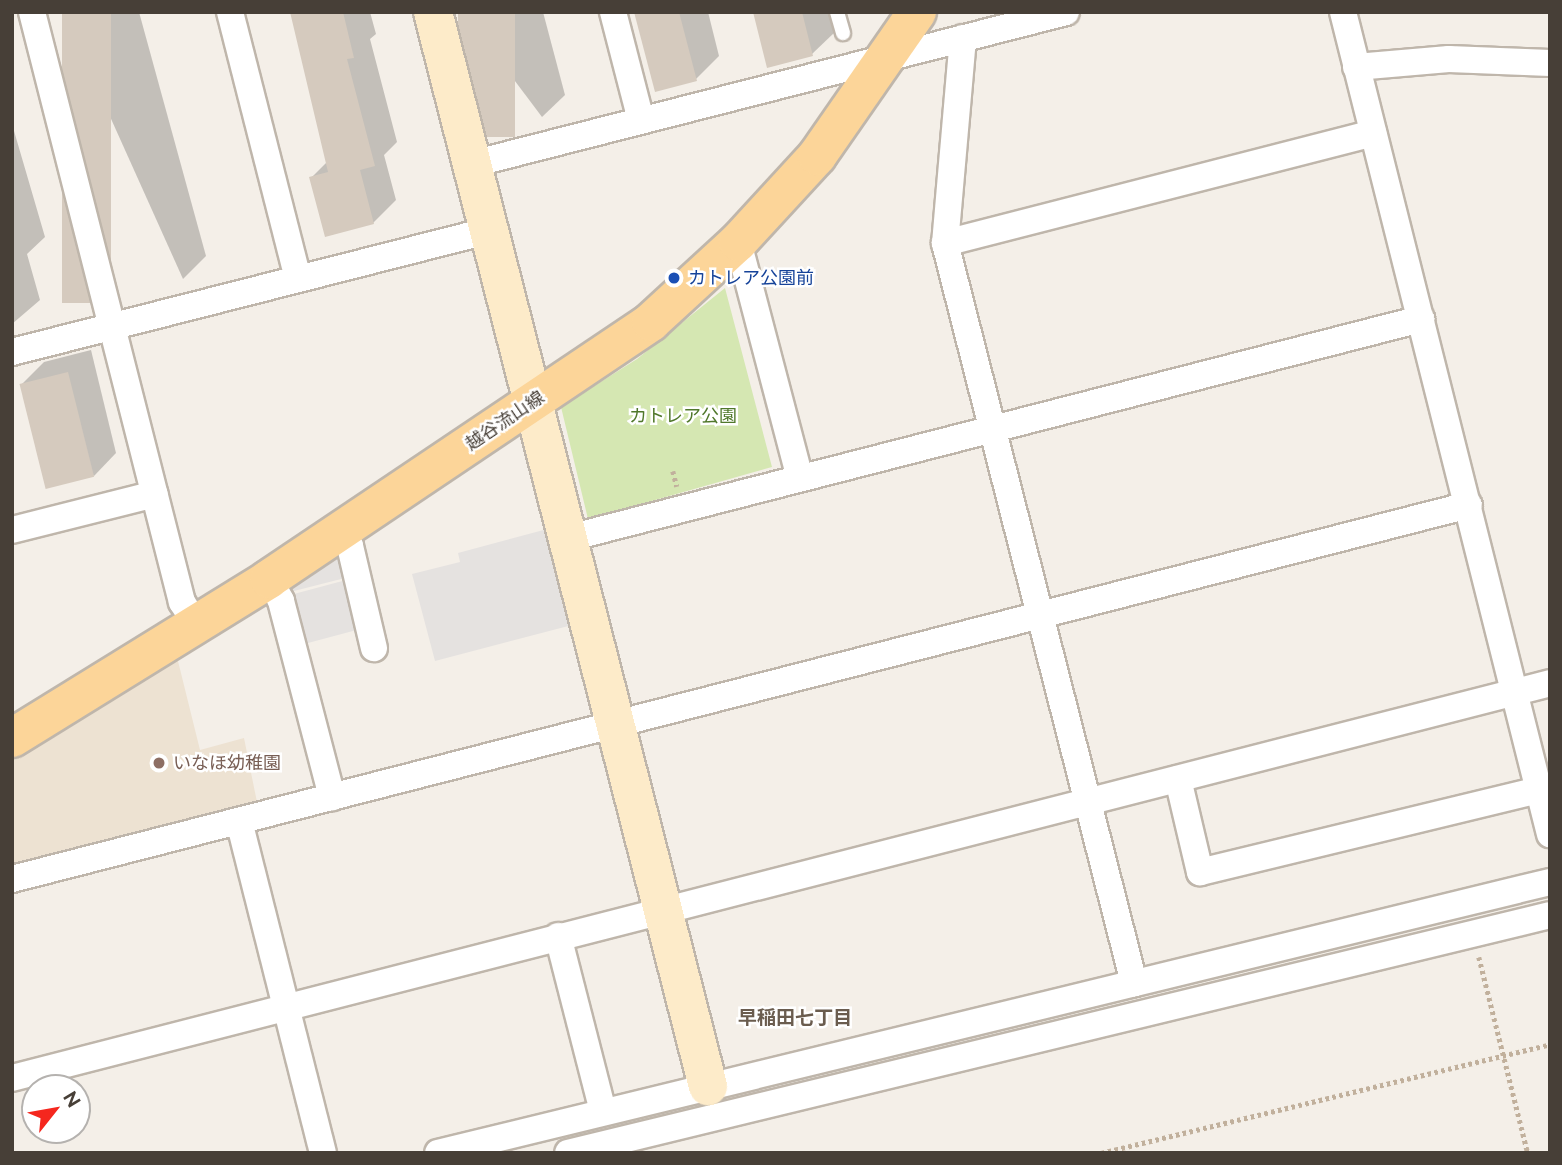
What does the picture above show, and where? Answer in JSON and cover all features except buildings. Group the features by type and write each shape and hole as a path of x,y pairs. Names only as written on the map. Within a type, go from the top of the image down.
{"main road":[{"name":"越谷流山線","path":"12,738 197,626 651,322 738,242 817,156 887,61 917,12"}],"street":[{"path":"32,12 182,601 197,626"},
{"path":"230,12 298,278"},
{"path":"433,12 569,538 572,597 615,724 708,1086"},
{"path":"613,12 641,120"},
{"path":"472,163 887,61 963,38 1066,12"},
{"path":"1343,12 1550,834"},
{"path":"963,38 945,243 1134,983"},
{"path":"1356,67 1449,59 1550,63"},
{"path":"945,243 1373,133"},
{"path":"12,352 488,231"},
{"path":"738,242 800,478"},
{"path":"569,538 1421,319"},
{"path":"12,530 155,494"},
{"path":"12,879 1469,505"},
{"path":"340,531 350,546 374,648"},
{"path":"269,579 281,601 332,797"},
{"path":"12,1078 1550,683"},
{"path":"1178,779 1200,872 1539,790"},
{"path":"239,821 323,1153"},
{"path":"438,1153 1550,882"},
{"path":"568,1153 1550,915"},
{"path":"558,936 603,1111"}],"lane":[{"path":"837,12 843,33"}],"path":[{"path":"1480,960 1506,1054 1528,1153"},
{"path":"1101,1153 1550,1044"}],"shaded area":[{"path":"551,528 576,624 435,661 412,574 460,562 458,553"},
{"path":"341,546 349,577 290,592 294,577"},
{"path":"350,579 363,628 302,645 289,595"},
{"path":"177,657 200,750 244,738 258,807 12,870 12,758"}],"green space":[{"name":"カトレア公園","path":"725,288 772,467 588,519 561,407 637,359"}],"place":[{"name":"カトレア公園前","path":"674,278"},
{"name":"いなほ幼稚園","path":"159,763"}],"district":[{"name":"早稲田七丁目","path":"795,1018"}]}
